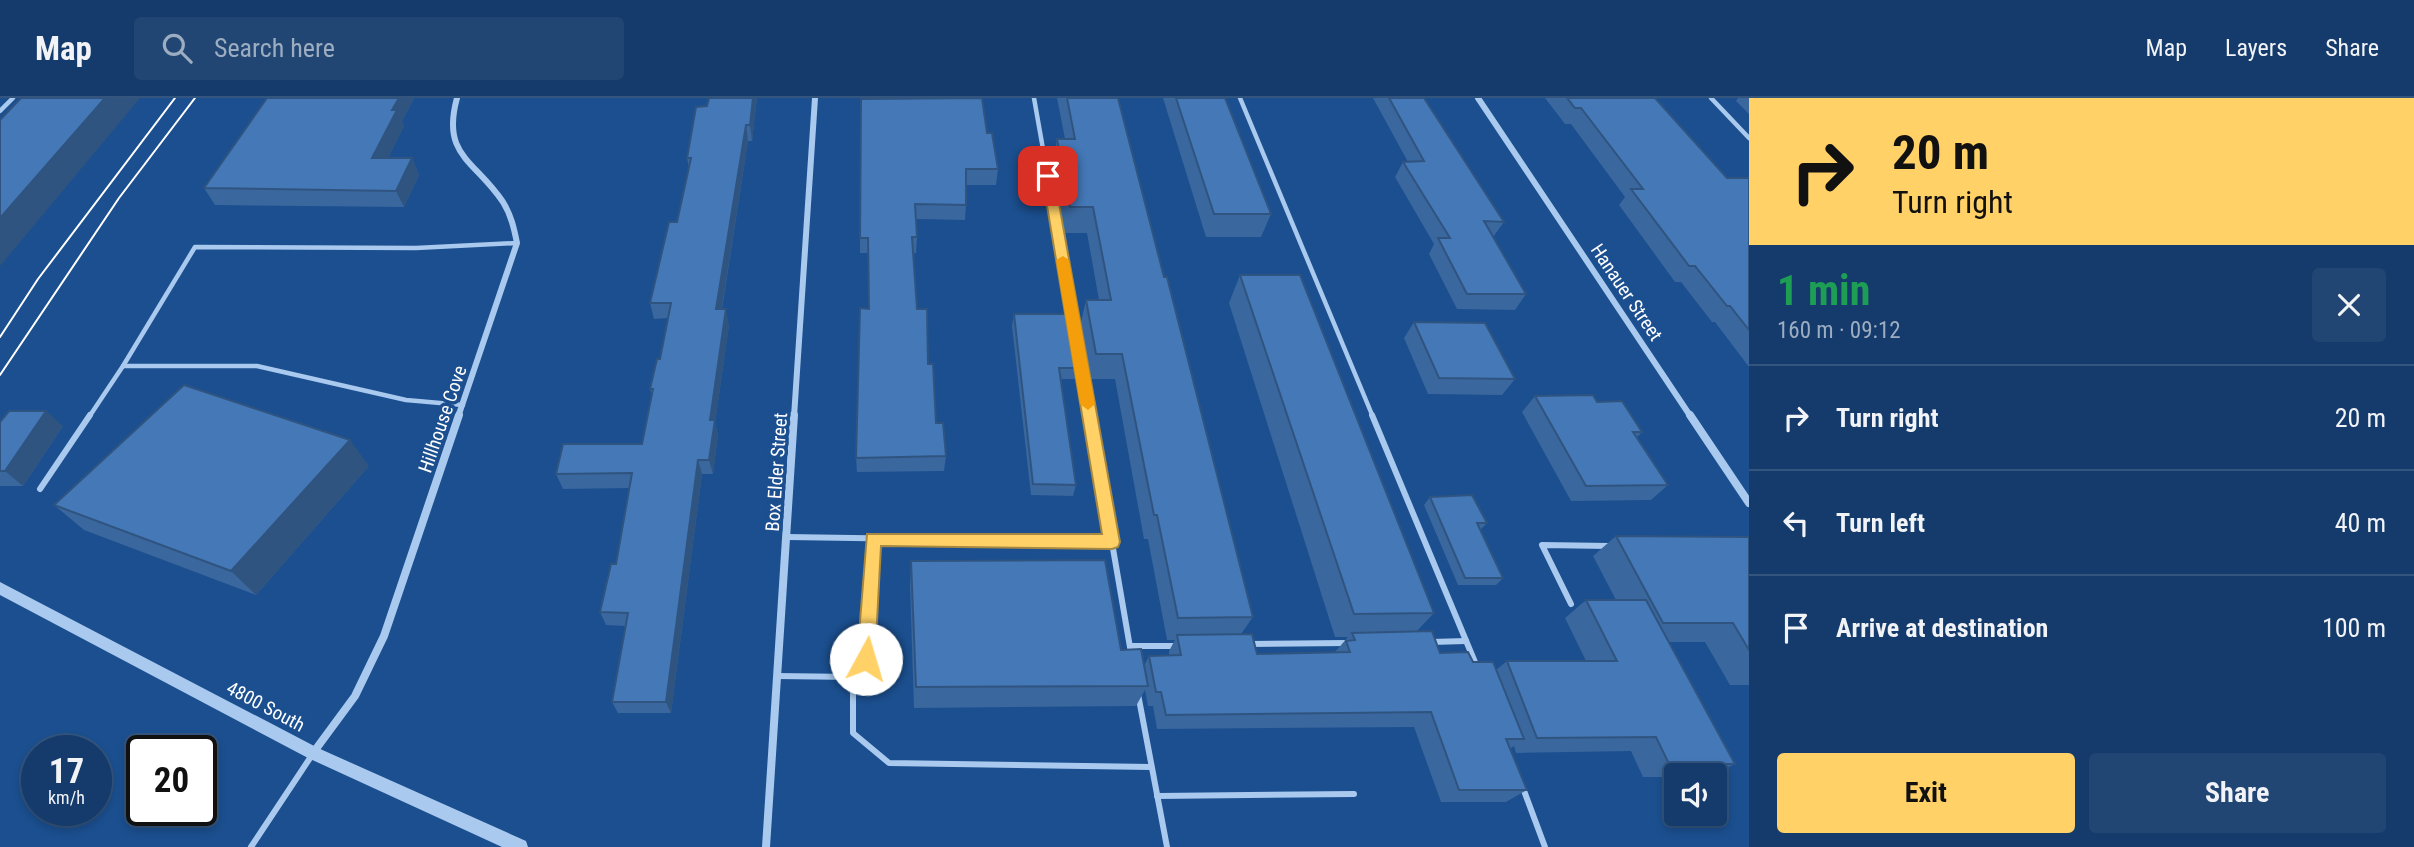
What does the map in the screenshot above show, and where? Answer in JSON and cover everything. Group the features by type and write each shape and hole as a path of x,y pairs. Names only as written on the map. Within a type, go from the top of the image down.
{"street":[{"path":"457,98 451,115 450,135 459,152 509,208 516,225 517,243"},
{"name":"Box Elder Street","path":"766,847 816,98"},
{"name":"Hanauer Street","path":"1478,98 1748,502"},
{"name":"Hillhouse Cove","path":"313,753 355,696 372,665 517,243"},
{"name":"4800 South","path":"1,590 313,753 520,847"}],"lane":[{"path":"0,111 13,98"},
{"path":"1034,98 1074,327"},
{"path":"1240,98 1482,679"},
{"path":"1711,98 1749,138"},
{"path":"40,489 123,366 195,247 416,248 517,243"},
{"path":"1079,354 1132,660"},
{"path":"123,366 257,366 406,400 463,405"},
{"path":"787,537 1112,542"},
{"path":"873,539 869,648 866,659 853,677 853,733 889,763 1151,767"},
{"path":"1571,604 1542,545 1621,546"},
{"path":"1426,642 1466,641"},
{"path":"1238,645 1359,643"},
{"path":"1130,646 1184,645"},
{"path":"777,676 853,677"},
{"path":"1137,687 1167,847"},
{"path":"251,847 313,753"},
{"path":"1521,783 1545,847"},
{"path":"1157,796 1354,794"}],"building":[{"path":"21,98 105,98 0,218 0,120"},
{"path":"267,98 399,98 392,110 397,110 372,158 412,158 396,191 204,188"},
{"path":"709,98 753,98 750,125 746,125 716,309 726,309 710,420 715,420 709,460 698,460 666,702 612,702 628,613 600,612 611,564 616,564 632,473 556,474 563,444 642,444 653,389 650,389 657,359 660,359 671,303 650,303 669,222 677,222 691,158 687,158 696,107 707,106"},
{"path":"982,98 987,133 992,133 998,169 966,169 966,205 915,204 917,237 912,237 917,309 927,309 928,364 933,364 936,423 943,423 946,456 856,458 860,308 869,309 868,238 860,238 861,99"},
{"path":"1067,98 1118,98 1164,277 1167,277 1253,617 1178,618 1157,515 1154,515 1122,354 1096,354 1086,300 1111,300 1093,207 1070,207 1057,139 1075,139"},
{"path":"1176,98 1225,98 1271,214 1214,214"},
{"path":"1389,98 1424,98 1504,222 1484,221 1526,294 1467,294 1438,238 1450,238 1403,162 1424,161"},
{"path":"1567,98 1655,98 1727,178 1749,178 1749,330 1695,266 1689,266 1631,189 1643,189 1581,108 1575,108"},
{"path":"1240,275 1300,275 1434,613 1354,614"},
{"path":"1014,314 1073,314 1082,368 1059,368 1076,485 1033,484"},
{"path":"1414,322 1485,323 1515,379 1439,378"},
{"path":"184,385 350,440 231,571 54,505"},
{"path":"1593,395 1597,402 1622,401 1642,432 1633,432 1668,485 1586,486 1535,396"},
{"path":"9,411 46,411 5,471 0,471 0,422"},
{"path":"1472,495 1487,523 1477,523 1503,578 1465,578 1430,497"},
{"path":"1616,536 1749,537 1749,650 1733,623 1663,623"},
{"path":"1105,560 1121,650 1141,649 1148,686 916,687 911,561"},
{"path":"1586,600 1646,600 1735,764 1669,763 1656,737 1537,738 1507,661 1617,661"},
{"path":"1432,631 1440,653 1468,652 1473,662 1493,662 1524,739 1506,739 1527,790 1459,790 1431,712 1166,715 1161,692 1156,692 1149,656 1181,655 1177,635 1252,634 1257,654 1350,652 1346,641 1355,640 1352,633"}],"tram line":[{"path":"0,337 38,279 175,98"},
{"path":"0,375 119,198 195,98"}],"slow traffic":[{"path":"1063,260 1088,404"}],"route":[{"path":"866,659 869,648 873,539 1112,542 1048,176"}]}
